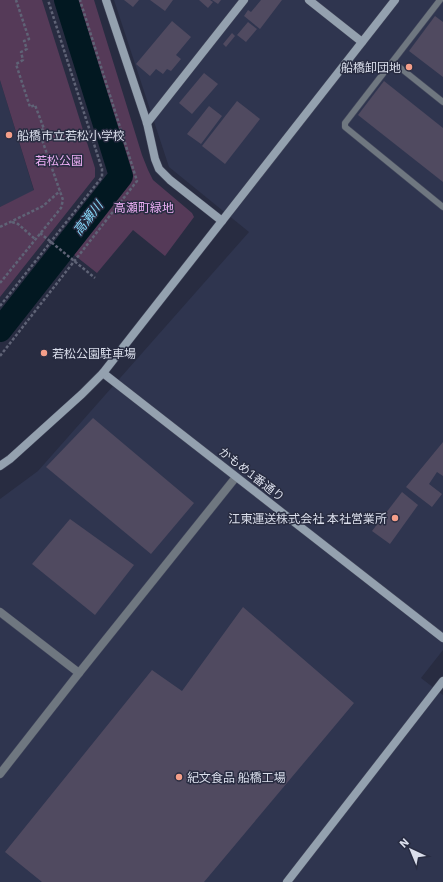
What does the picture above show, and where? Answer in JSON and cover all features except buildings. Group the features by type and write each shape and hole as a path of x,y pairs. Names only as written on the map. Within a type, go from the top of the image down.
{"street":[{"path":"106,0 147,123 155,159 159,169 170,180 222,221"},
{"path":"147,123 244,0"},
{"path":"309,0 362,42"},
{"path":"0,466 10,459 82,394 103,373 395,0"},
{"name":"かもめ1番通り","path":"103,373 443,638"},
{"path":"0,774 236,477"},
{"path":"0,612 79,673"},
{"path":"287,882 443,681"}],"lane":[{"path":"442,0 345,123 344,127 443,208"},
{"path":"393,62 443,102"}],"path":[{"path":"0,283 60,208 63,200 39,131 44,129 35,105 30,107 16,64 23,60 21,52 26,49 24,41 29,39 16,0"},
{"path":"0,306 102,178 102,169 48,0"},
{"path":"0,356 137,181 80,0"},
{"path":"0,227 43,206 60,191"},
{"path":"11,222 18,224 35,239"},
{"path":"40,233 95,278"}],"shaded area":[{"path":"114,0 443,0 443,650 421,678 443,695 443,882 0,882 0,499 38,471 249,232 169,167"},
{"name":"船橋市立若松小学校","path":"0,80 34,191 0,207"}],"green space":[{"name":"若松公園","path":"0,0 42,0 95,168 95,177 0,297 0,207 34,190 0,80"},
{"name":"高瀬町緑地","path":"74,0 94,0 142,155 153,180 192,213 194,217 165,256 133,230 97,273 73,254 131,179"}],"waterway":[{"name":"高瀬川","path":"0,330 121,176 66,0"}],"place":[{"name":"船橋卸団地","path":"409,67"},
{"name":"船橋市立若松小学校","path":"9,135"},
{"name":"若松公園駐車場","path":"44,353"},
{"name":"江東運送株式会社 本社営業所","path":"395,518"},
{"name":"紀文食品 船橋工場","path":"179,777"}]}
